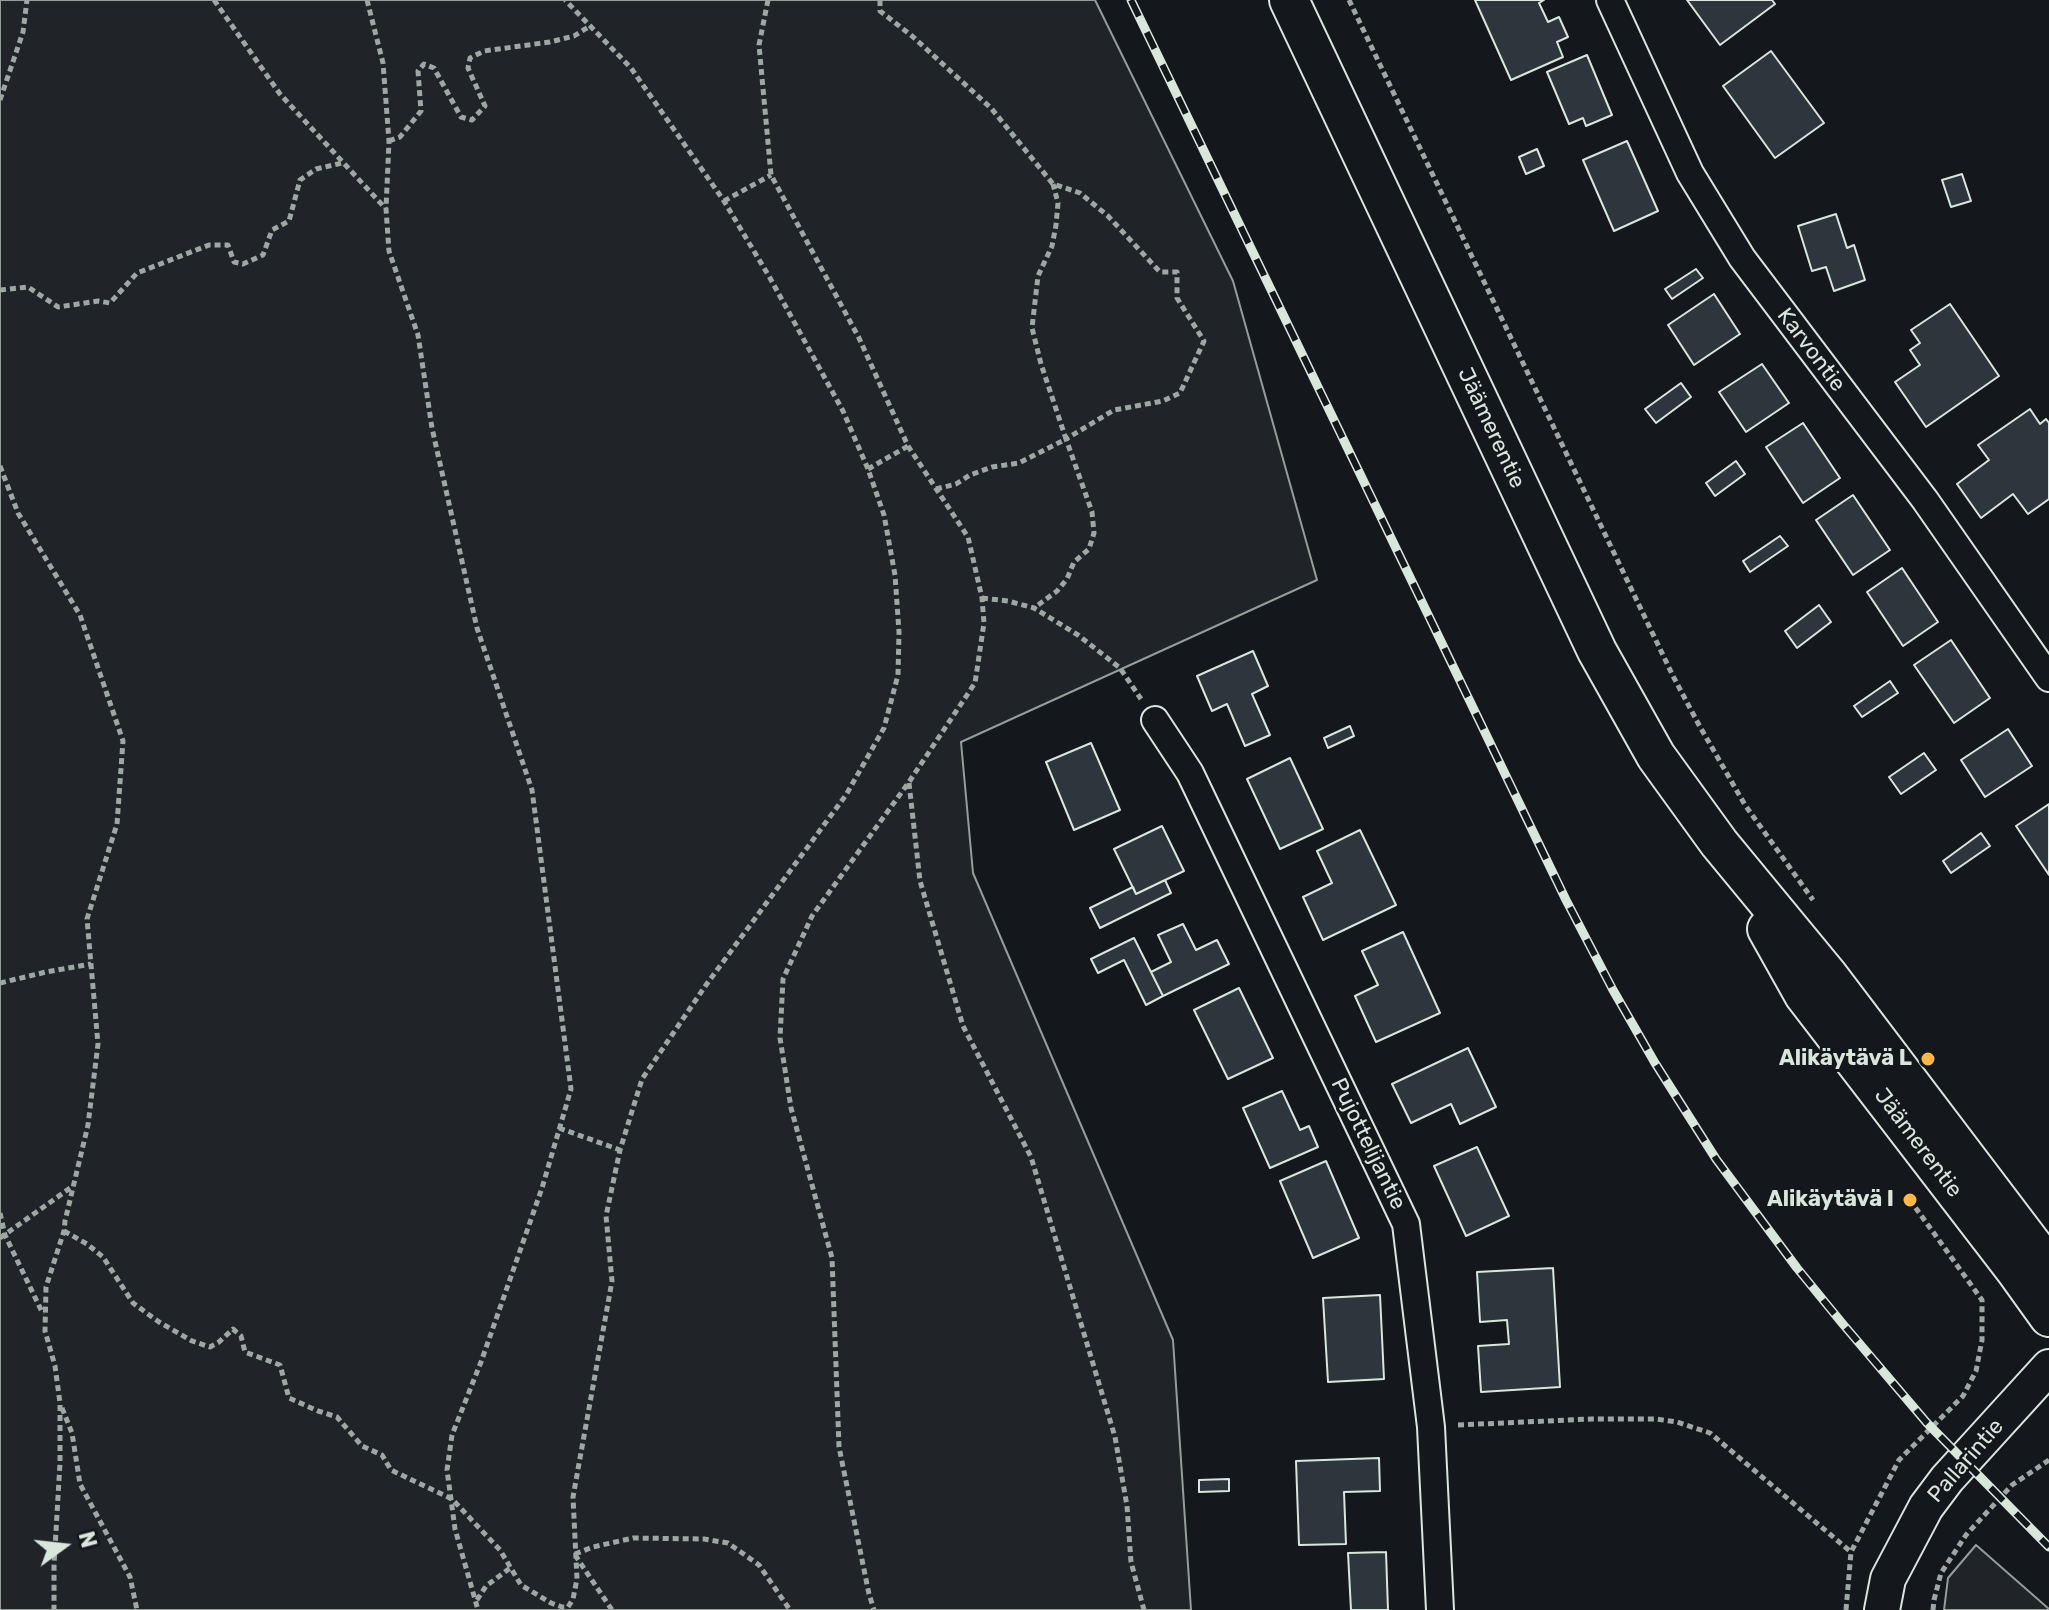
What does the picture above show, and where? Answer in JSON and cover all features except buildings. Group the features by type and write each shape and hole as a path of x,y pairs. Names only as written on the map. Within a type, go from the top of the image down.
{"main road":[{"name":"Jäämerentie","path":"1289,0 1597,651 1656,756 1719,843 1827,974 2049,1267"},
{"name":"Jäämerentie","path":"1719,843 1804,995 2049,1317"}],"street":[{"name":"Karvontie","path":"1610,0 1690,173 1742,258 1925,500 2049,678"},
{"name":"Pujottelijantie","path":"1155,720 1190,773 1406,1224 1431,1427 1440,1610"},
{"name":"Pallarintie","path":"1882,1610 1888,1579 1926,1507 1947,1479 2049,1367"}],"path":[{"path":"0,100 23,32 27,0"},
{"path":"214,0 280,94 386,209"},
{"path":"367,0 383,63 389,141 386,209 389,251 418,335 432,428 474,614 532,790 571,1089 542,1188 452,1435 447,1470 455,1529 478,1610"},
{"path":"64,1231 103,1257 133,1303 159,1322 192,1341 210,1347 233,1329 241,1336 245,1352 280,1365 289,1398 337,1417 362,1446 382,1455 391,1470 452,1499 500,1550 521,1585 551,1603 568,1607 577,1579 573,1497 612,1281 606,1216 620,1150 642,1079 706,985 846,795 884,728 898,675 899,632 895,575 884,515 843,411 724,201 631,68 590,26 574,2 565,0"},
{"path":"880,0 880,11 991,108 1053,184 1058,203 1052,246 1038,276 1032,328 1041,364 1092,512 1094,533 1089,549 1074,562 1067,579 1057,591 1034,608"},
{"path":"1349,0 1686,701 1745,805 1818,907"},
{"path":"766,1 759,45 771,175 859,338 908,446 968,537 982,598 984,623 975,683 909,782 812,916 783,979 780,1038 791,1108 832,1258 839,1447 874,1610"},
{"path":"389,141 400,137 421,111 418,71 424,64 434,68 461,117 472,120 485,106 468,68 470,58 484,51 574,36 590,26"},
{"path":"0,290 28,287 58,307 98,301 110,303 137,273 209,245 228,245 234,262 243,264 263,255 272,230 289,221 300,180 316,169 342,163"},
{"path":"724,201 771,175"},
{"path":"936,489 956,484 992,467 1019,463 1114,410 1163,401 1180,393 1204,341 1177,298 1177,272 1160,272 1108,216 1080,193 1053,184"},
{"path":"868,469 908,446"},
{"path":"0,466 18,513 80,615 123,741 117,824 87,919 98,1044 88,1125 64,1231 46,1287 45,1331 55,1366 60,1403 54,1610"},
{"path":"982,598 1034,608 1078,635 1120,668 1155,720"},
{"path":"909,782 920,881 963,1026 1031,1157 1115,1437 1127,1506 1131,1562 1144,1610"},
{"path":"0,983 91,964"},
{"path":"559,1128 620,1150"},
{"path":"3,1236 73,1185"},
{"path":"1846,1610 1851,1552 1899,1460 1963,1396 1976,1371 1982,1340 1982,1300 1910,1200"},
{"path":"0,1213 3,1236 45,1318"},
{"path":"60,1403 72,1433 80,1484 130,1577 137,1610"},
{"path":"1431,1427 1591,1419 1677,1422 1710,1433 1851,1552"},
{"path":"1933,1610 1941,1573 1966,1535 2012,1485 2049,1460"},
{"path":"575,1554 633,1538 704,1539 728,1543 759,1565 790,1610"},
{"path":"575,1554 612,1610"},
{"path":"476,1601 486,1586 510,1568"}],"shaded area":[{"path":"0,0 1095,0 1233,281 1317,580 961,742 973,873 1173,1340 1191,1610 0,1610"},
{"path":"1976,1545 2049,1610 1944,1610 1948,1578"}],"railway":[{"path":"1131,0 1566,900 1655,1063 1716,1159 1797,1268 1927,1423 2049,1547"}],"place":[{"name":"Alikäytävä L","path":"1928,1059"},
{"name":"Alikäytävä I","path":"1910,1200"}]}
